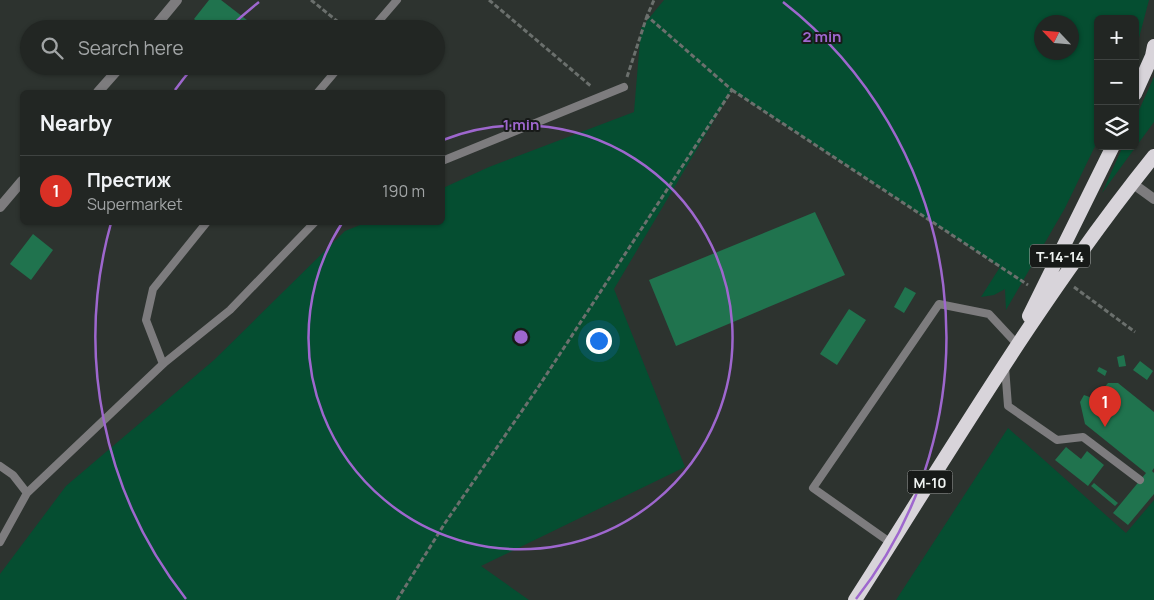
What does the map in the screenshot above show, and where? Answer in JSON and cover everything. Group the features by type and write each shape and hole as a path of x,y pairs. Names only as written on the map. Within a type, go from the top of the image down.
{"highway":[{"path":"1139,85 1152,56 1154,46"},
{"name":"Т-14-14","path":"1005,365 1111,150"},
{"name":"М-10","path":"855,600 1005,365 1132,183 1154,156"}],"street":[{"path":"160,20 177,0"},
{"path":"100,90 112,75"},
{"path":"0,208 20,183"},
{"path":"1132,183 1154,200"}],"lane":[{"path":"380,20 397,0"},
{"path":"320,90 332,75"},
{"path":"445,160 624,87"},
{"path":"163,364 146,320 153,289 205,225"},
{"path":"0,542 27,493 163,364 230,310 312,225"},
{"path":"891,543 813,488 940,304 989,314 1016,343"},
{"path":"1005,365 1008,406 1057,440 1083,437 1140,480"},
{"path":"0,466 13,475 27,493"}],"path":[{"path":"311,0 336,20"},
{"path":"490,0 602,95"},
{"path":"624,87 654,0"},
{"path":"647,16 732,90 1041,294"},
{"path":"397,600 445,523 538,386 732,90"},
{"path":"1064,279 1135,332"}],"green space":[{"path":"664,0 1149,0 1139,38 1139,15 1094,15 1094,148 1065,208 1006,310 1005,289 994,295 981,297 1000,267 732,90 614,289 685,467 481,566 529,600 0,600 0,574 66,486 214,360 345,231 360,225 445,225 445,187 489,167 634,112 641,28"},
{"path":"1154,77 1154,122 1139,142 1139,110"},
{"path":"1121,150 1133,150 1102,193"},
{"path":"1008,428 1126,533 1154,500 1154,600 896,600"}],"building":[{"path":"209,0 221,0 247,20 195,20 194,19"},
{"path":"815,212 845,275 676,346 649,280"},
{"path":"33,234 53,250 31,280 10,264"},
{"path":"905,287 916,293 904,313 894,307"},
{"path":"849,309 866,320 837,365 820,354"},
{"path":"1124,355 1126,366 1119,367 1117,357"},
{"path":"1140,361 1153,371 1147,380 1133,370"},
{"path":"1099,367 1107,371 1105,376 1097,371"},
{"path":"1108,383 1118,383 1154,412 1154,468 1152,471 1154,473 1154,494 1128,525 1113,513 1146,473 1085,424 1080,402 1084,395 1095,399"},
{"path":"1066,447 1081,459 1087,451 1104,465 1088,486 1055,460"},
{"path":"1094,483 1118,503 1115,506 1091,486"}],"place":[{"name":"Престиж","path":"1105,427"}]}
